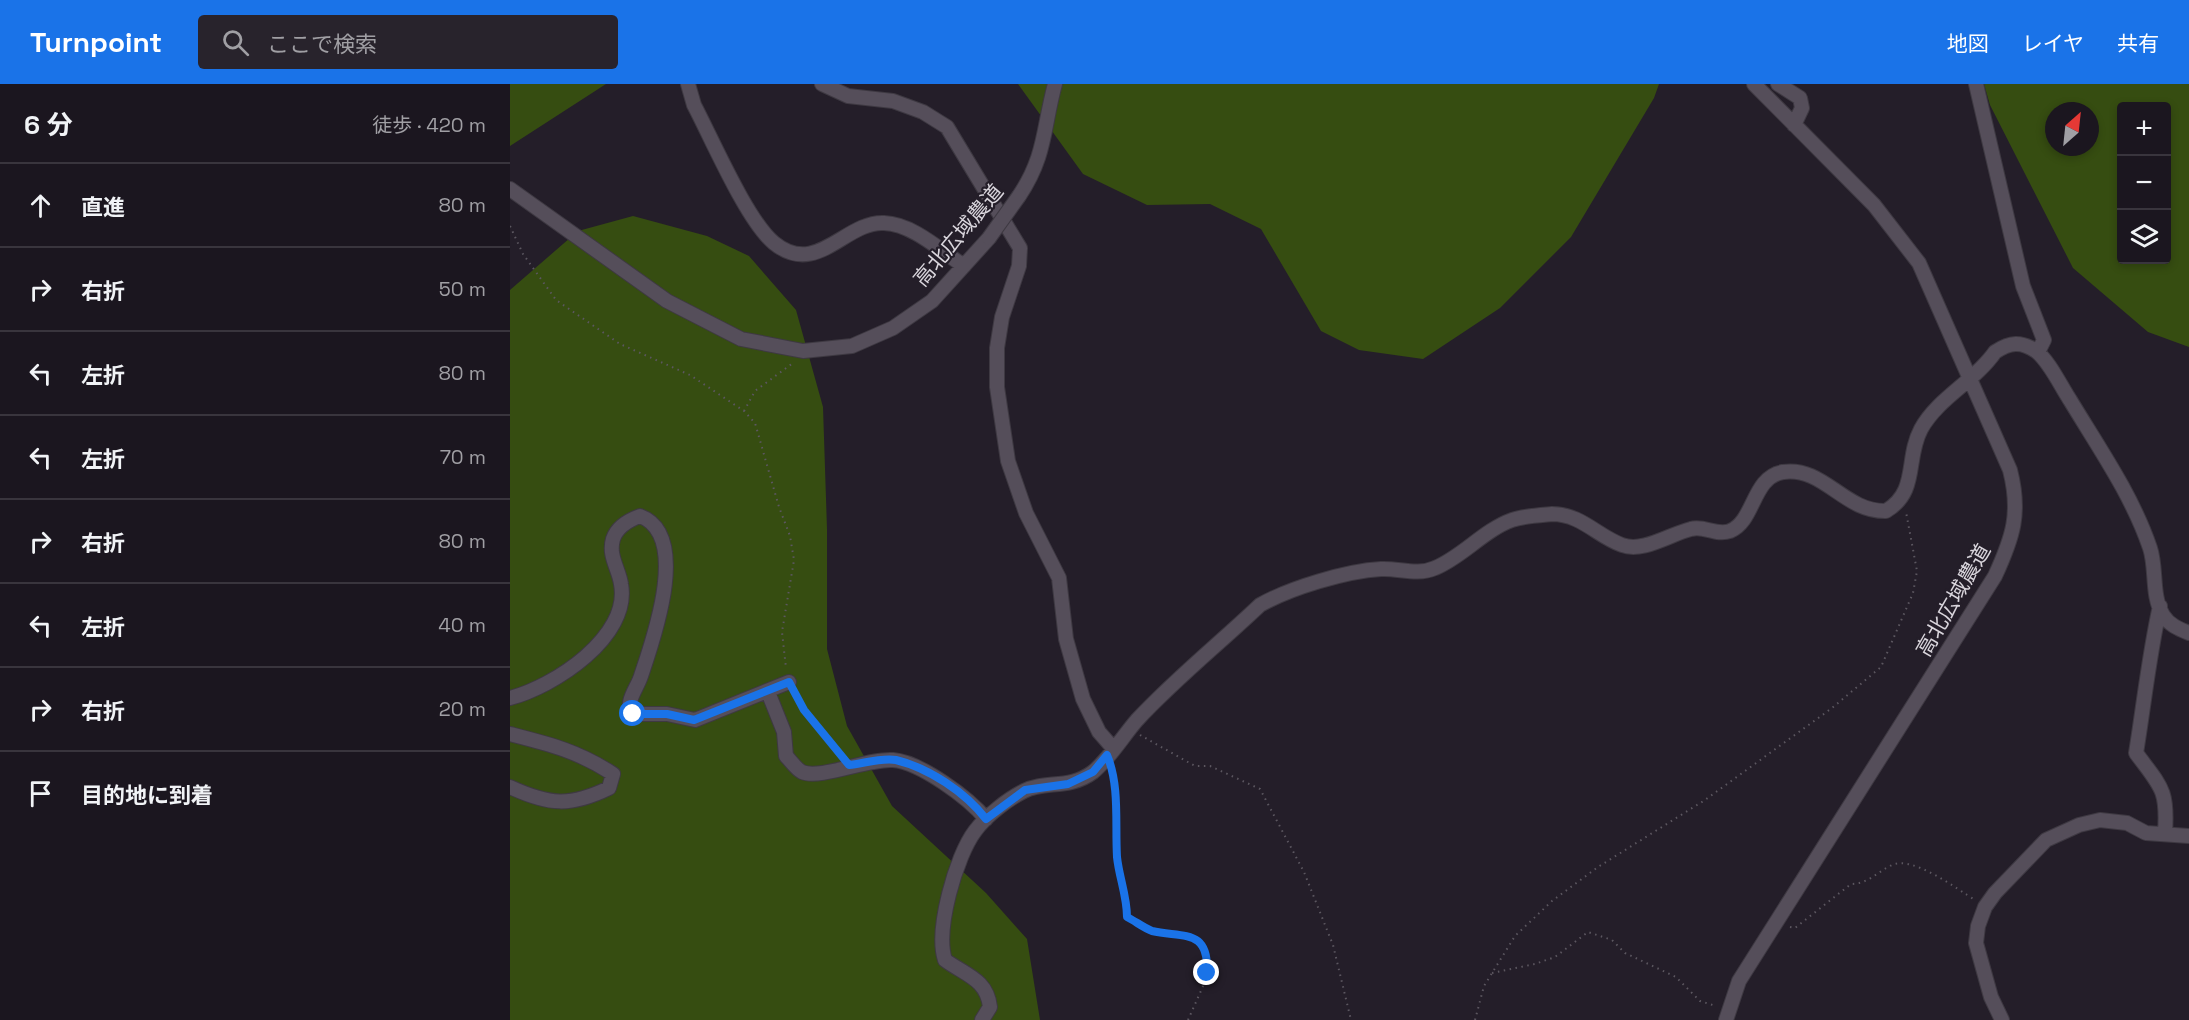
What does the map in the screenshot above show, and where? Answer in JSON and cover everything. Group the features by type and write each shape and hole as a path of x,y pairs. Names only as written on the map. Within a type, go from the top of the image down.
{"street":[{"path":"688,84 694,105 758,227 775,244 800,254 824,251 868,225 884,223 915,233 964,266"},
{"path":"822,84 848,96 893,101 923,112 947,127 1020,248 1019,266 1002,317 997,348 997,387 1008,461 1026,513 1059,578 1066,639 1083,699 1110,752"},
{"name":"高北広域農道","path":"510,189 667,301 741,339 803,351 852,346 893,328 932,301 989,238 1033,176 1044,146 1054,84"},
{"name":"高北広域農道","path":"1727,1015 1739,981 1995,576 2016,524 2016,493 2010,470 1919,263 1902,237 1874,205 1754,84"},
{"path":"1778,84 1800,98 1802,108 1794,125"},
{"path":"1976,84 2023,286 2044,340 2038,352"},
{"path":"982,1020 990,1007 985,987 981,982 945,960 941,949 942,923 951,887 974,832 986,819 1025,790 1068,784 1093,772 1129,729 1260,605 1282,593 1382,569 1412,572 1434,568 1512,520 1554,514 1582,520 1623,546 1638,548 1694,528 1717,533 1732,530 1743,518 1761,485 1782,472 1804,473 1825,483 1858,507 1886,511 1896,505 1906,491 1921,429 1936,410 1971,380 1995,352 2006,345 2021,343 2038,352 2127,493 2151,550 2163,615 2176,628 2189,633"},
{"path":"510,698 531,692 572,667 589,655 607,635 618,610 622,585 613,562 613,539 626,521 640,516 655,524 660,531 666,555 665,588 649,652 630,701 629,709 633,714 667,714 694,720 789,682"},
{"path":"2160,606 2149,656 2147,691 2136,753 2164,795 2167,804 2165,833"},
{"path":"768,692 784,732 786,756 803,772 816,775 849,765 894,760 946,783 973,803 986,819"},
{"path":"510,734 579,753 613,774 609,788 562,804 532,797 510,787"},
{"path":"2002,1020 1991,997 1977,943 1978,926 1985,906 2046,840 2079,825 2100,820 2127,823 2146,833 2189,836"}],"path":[{"path":"510,226 523,254 556,300 620,344 690,375 744,411 755,423 790,536 794,560 782,632 789,682 804,710 849,765"},
{"path":"744,411 755,392 786,370 803,351"},
{"path":"1475,1020 1484,986 1515,936 1552,901 1598,867 1705,800 1832,708 1881,667 1913,593 1917,571 1906,511 1906,491"},
{"path":"1129,729 1195,766 1210,766 1260,789 1304,872 1333,945 1351,1020"},
{"path":"1110,752 1117,813 1118,860 1127,899 1127,917 1152,931 1187,934 1199,942 1208,955 1204,984 1188,1020"},
{"path":"1775,923 1795,928 1851,884 1862,884 1894,864 1917,866 1985,906"},
{"path":"1492,972 1535,964 1555,957 1588,932 1612,940 1625,953 1676,977 1700,1001 1727,1015"}],"green space":[{"path":"510,84 606,84 510,146"},
{"path":"1018,84 1659,84 1654,98 1571,237 1500,308 1423,359 1359,350 1321,331 1261,229 1210,204 1147,205 1083,174"},
{"path":"1984,84 2189,84 2189,347 2148,332 2073,268 1990,105"},
{"path":"633,216 707,236 749,256 796,310 823,407 827,529 827,649 847,726 892,806 986,893 1027,939 1040,1020 510,1020 510,290 578,231"}],"route":[{"path":"633,714 667,714 694,720 789,682 804,710 849,765 894,760 923,771 969,799 986,819 1025,790 1068,784 1093,772 1107,755 1110,761 1117,813 1118,860 1127,899 1127,917 1152,931 1187,934 1199,942 1208,955 1207,973"}]}
